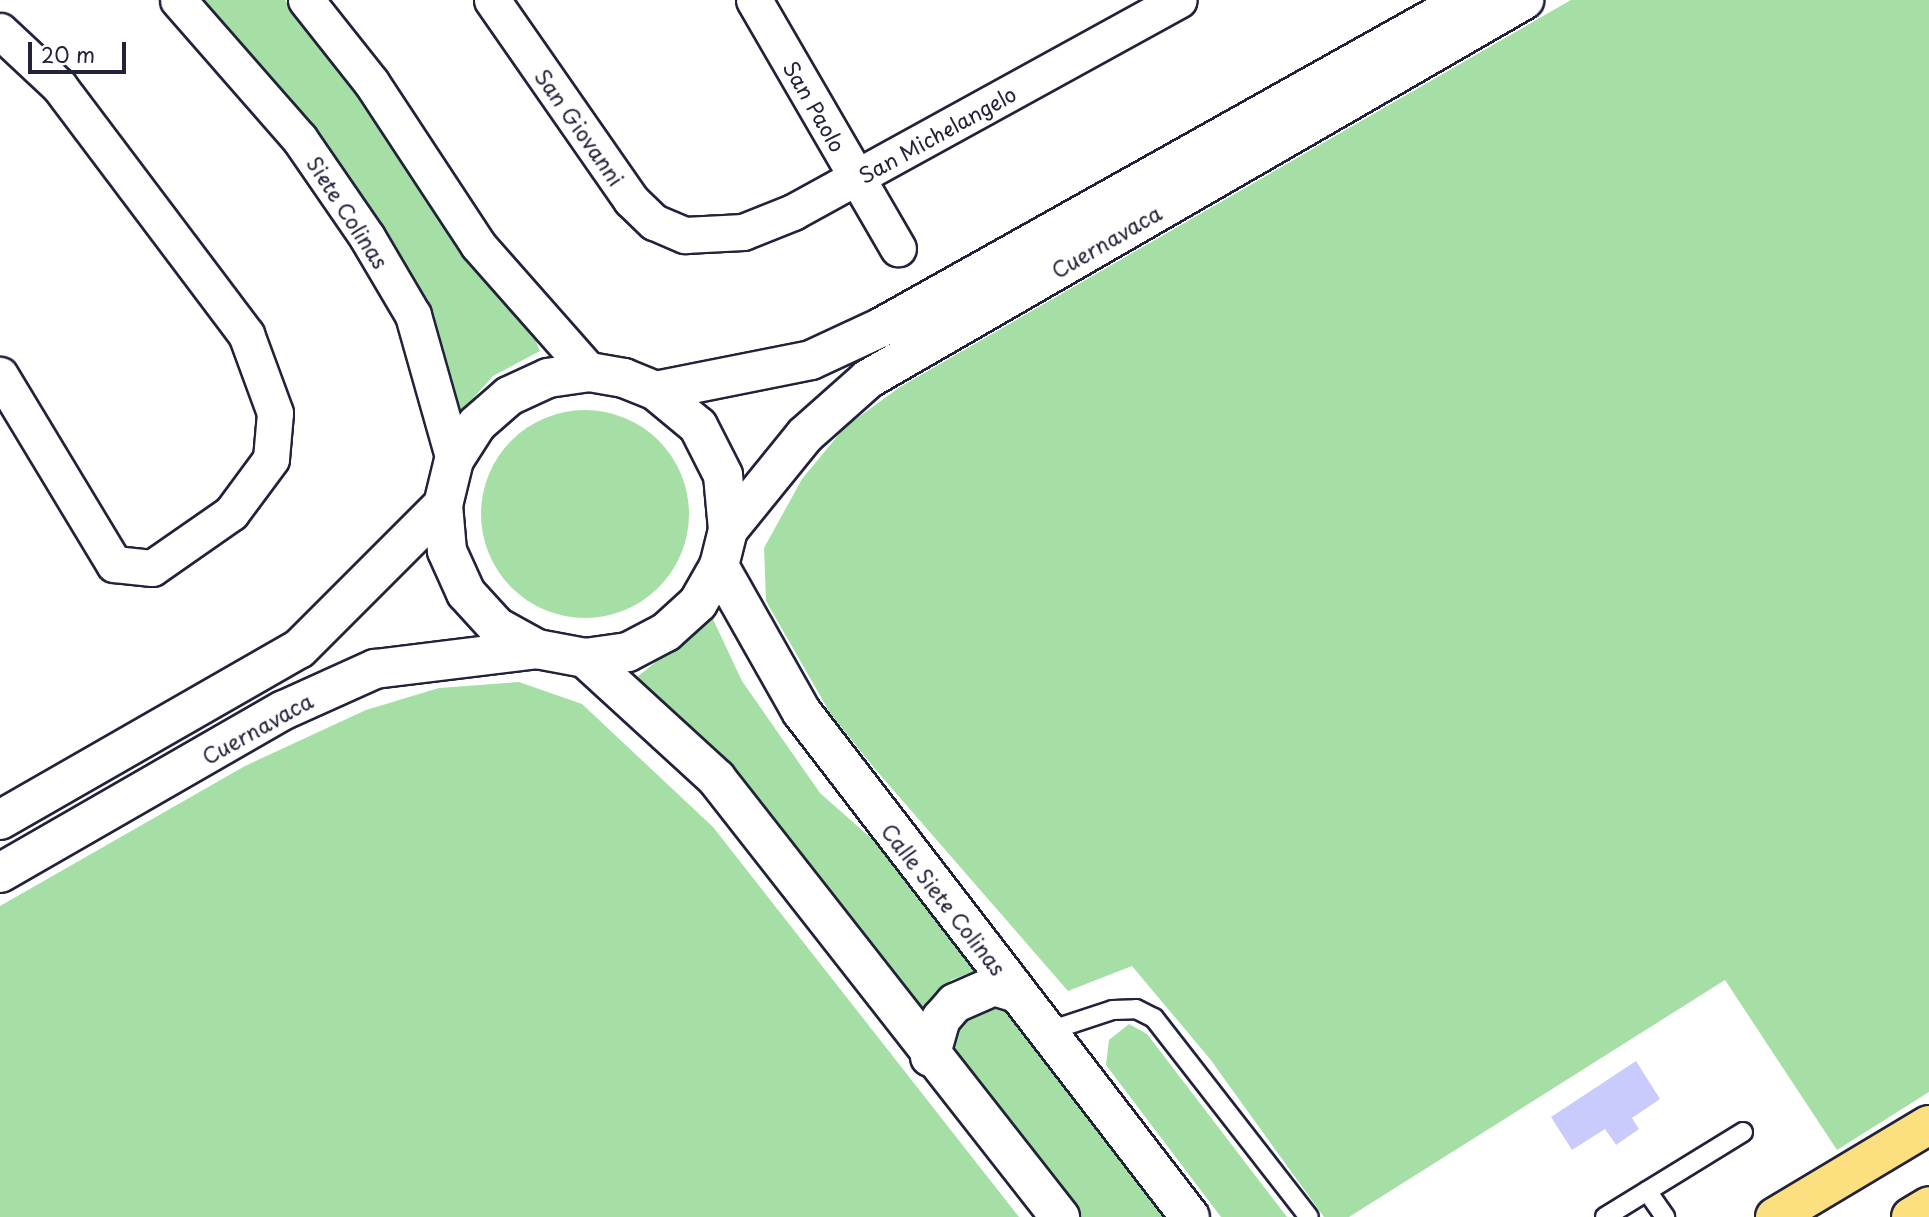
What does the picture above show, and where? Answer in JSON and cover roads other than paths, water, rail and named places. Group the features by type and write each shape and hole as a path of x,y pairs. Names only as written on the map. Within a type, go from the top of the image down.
{"highway":[{"path":"1775,1217 1929,1125"},
{"path":"1911,1217 1929,1206"}],"street":[{"name":"Siete Colinas","path":"178,0 299,138 367,237 413,315 454,460"},
{"path":"306,0 372,82 478,245 590,372"},
{"name":"San Giovanni","path":"492,0 631,200 654,222 685,234"},
{"name":"San Paolo","path":"754,0 898,248"},
{"name":"San Michelangelo","path":"685,234 743,232 857,179 1178,0"},
{"name":"Cuernavaca","path":"656,391 801,363 880,328 1466,0"},
{"name":"Cuernavaca","path":"585,658 628,652 666,632 698,603 723,548 805,435 868,379 1524,0"},
{"path":"0,30 59,86 246,334 275,413 271,459 231,513 152,568 114,564 0,375"},
{"path":"723,548 723,475 704,438 656,391 590,372 548,378 509,396 477,424 454,460 443,505 447,551 466,593 496,627 537,649 585,658 716,778 930,1057 1060,1217"},
{"path":"0,820 299,649 443,505"},
{"name":"Calle Siete Colinas","path":"723,548 800,712 1190,1217"},
{"name":"Cuernavaca","path":"0,873 284,710 375,669 537,649"},
{"path":"930,1057 941,1019 954,1003 994,986 1017,993"}],"lane":[{"path":"1049,1031 1113,1010 1136,1009 1154,1018 1309,1217"},
{"path":"1605,1217 1743,1132"},
{"path":"1647,1191 1665,1217"}]}
